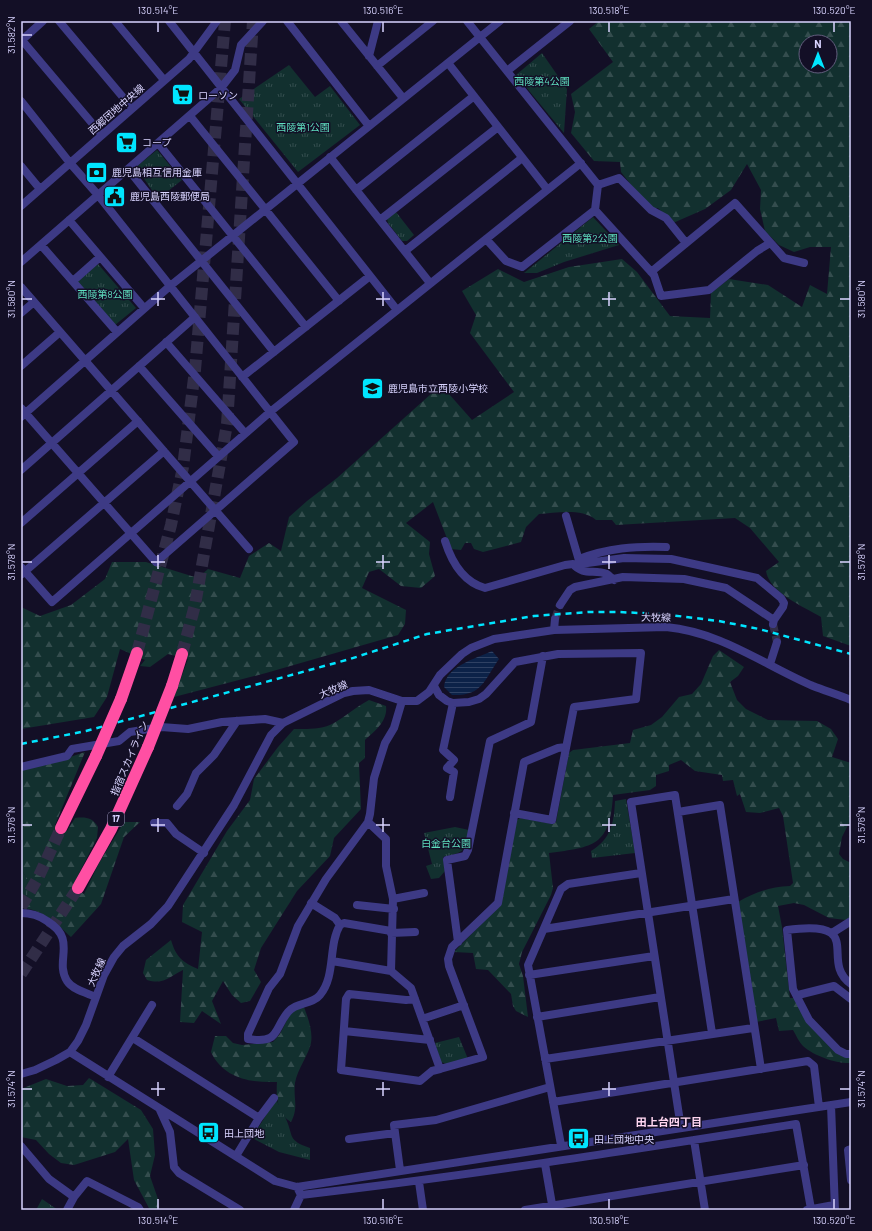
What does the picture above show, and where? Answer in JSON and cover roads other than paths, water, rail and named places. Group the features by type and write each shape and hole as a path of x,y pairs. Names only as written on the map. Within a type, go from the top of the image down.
{"highway":[{"path":"61,828 96,756 120,699 137,653"},
{"name":"指宿スカイライン","path":"78,888 111,829 148,747 172,686 182,654"}],"street":[{"path":"44,21 21,40 102,134"},
{"path":"59,21 132,108"},
{"path":"115,21 164,80"},
{"path":"170,21 397,310"},
{"name":"西郷団地中央線","path":"21,206 194,53 217,21"},
{"path":"21,262 222,88 235,70 241,45 263,21"},
{"path":"287,21 369,126"},
{"path":"341,21 403,98"},
{"path":"369,56 378,21"},
{"path":"377,66 433,21"},
{"path":"467,21 598,185 595,210 522,267 506,261 486,239"},
{"path":"21,101 70,163 98,195 170,286 195,317 242,377 294,442 156,562 52,443 22,412 118,332 170,286 500,21"},
{"path":"507,71 570,21"},
{"path":"448,63 547,189"},
{"path":"356,190 474,96"},
{"path":"190,116 339,301"},
{"path":"380,220 498,127"},
{"path":"158,143 306,327"},
{"path":"330,157 430,283"},
{"path":"405,251 522,158"},
{"path":"164,451 22,571 52,602 130,532 270,412 581,163"},
{"path":"21,166 40,189"},
{"path":"128,169 274,352"},
{"path":"598,185 619,178 651,210 666,218 686,243"},
{"path":"651,272 735,203 784,258 804,263"},
{"path":"595,210 654,275 661,296 709,290 757,251 770,243"},
{"path":"69,220 144,308"},
{"path":"41,245 118,332"},
{"path":"73,281 100,256"},
{"path":"242,377 370,276"},
{"path":"21,287 249,549"},
{"path":"21,313 34,302"},
{"path":"21,470 195,317"},
{"path":"21,366 60,332"},
{"path":"166,342 245,433"},
{"path":"139,366 218,456"},
{"path":"21,523 138,420"},
{"path":"566,516 578,570 607,574 614,580"},
{"path":"444,541 458,569 478,586 485,588 577,562 624,558 671,559 757,578 781,598 784,603 773,622 726,588 684,579 623,577 575,587 570,590 560,605"},
{"path":"577,562 600,551 641,546 666,547"},
{"path":"554,630 555,619"},
{"name":"大牧線","path":"21,1074 46,1066 70,1052 81,1036 104,975 114,957 123,946 151,924 168,906 204,853 241,794 271,735 283,723 344,693 353,691 378,692 402,701 417,701 434,686 454,661 472,648 508,636 554,630 648,627 683,628 715,638 813,686 851,700"},
{"path":"770,664 777,642"},
{"path":"434,686 439,694 453,704 479,699 496,684 515,662 558,654 641,653 636,699 574,706 552,820 514,813"},
{"path":"458,942 447,860 464,856 468,850 490,741 531,722 543,656"},
{"path":"340,924 333,946 332,961 324,989 320,996 309,1002 292,1007 285,1016 276,1034 271,1038 248,1039 248,1034 269,988 280,974 298,926 342,856 368,822 374,778 385,743 394,728 402,701"},
{"path":"450,797 454,772 447,768 454,760 442,750 453,704"},
{"path":"21,767 67,756 72,749 119,741 130,732 162,727 188,729 222,722 265,719 283,723"},
{"path":"177,806 187,794 196,773 214,755 238,721"},
{"path":"415,999 406,1000 349,994 346,999 341,1070 420,1081 432,1071 483,1057 448,959 452,947 498,903 524,762 558,748 566,747"},
{"path":"681,1128 631,802 675,795 712,1033"},
{"path":"678,812 720,805 760,1069"},
{"path":"368,822 386,839 386,866 394,899 390,971"},
{"path":"154,823 167,823 176,834 204,853"},
{"path":"561,1145 528,960 544,929 561,889 568,884 641,873"},
{"path":"394,899 424,893"},
{"path":"544,929 734,900"},
{"path":"311,904 335,918 340,924"},
{"path":"357,904 394,909"},
{"path":"21,913 43,918 59,931 64,940 64,968 67,981 72,986 96,997"},
{"path":"832,933 851,921"},
{"path":"340,924 344,923 391,932 415,932"},
{"path":"851,984 842,976 839,969 837,942 836,937 832,933 815,928 787,930 793,989 798,995 809,1020 838,1050 846,1054 851,1054"},
{"path":"530,975 654,956"},
{"path":"332,961 390,971 411,988 440,1069"},
{"path":"798,995 834,986 851,999"},
{"path":"537,1017 660,997"},
{"path":"108,1077 152,1005"},
{"path":"422,1019 464,1005"},
{"path":"545,1059 753,1028"},
{"path":"344,1031 430,1040"},
{"path":"133,1038 259,1118"},
{"path":"70,1052 275,1181 297,1187 561,1145 851,1102"},
{"path":"553,1102 808,1061 814,1066 819,1107"},
{"path":"400,1170 394,1125 436,1120 550,1087"},
{"path":"236,1156 259,1118 274,1098"},
{"path":"301,1195 419,1182 546,1164 796,1124 804,1165 809,1210 835,1208 831,1105"},
{"path":"160,1109 170,1132 174,1167 179,1173 240,1210"},
{"path":"349,1139 395,1133"},
{"path":"694,1140 705,1210"},
{"path":"21,1146 49,1179 74,1197"},
{"path":"851,1149 848,1150 851,1180"},
{"path":"546,1164 553,1208"},
{"path":"525,1210 553,1208 804,1165"},
{"path":"67,1210 74,1197 87,1181 138,1207 140,1210"},
{"path":"419,1182 423,1210"},
{"path":"297,1187 301,1195"},
{"path":"294,1210 301,1195"}],"water":[{"path":"492,651 499,659 485,681 476,690 462,695 452,695 444,687 446,680 456,668 470,660"}],"tunnel":[{"path":"137,653 171,525 183,467 195,370 225,21"},
{"path":"182,654 195,605 227,424 253,21"},
{"path":"555,619 560,605"},
{"path":"773,624 777,642"},
{"path":"21,907 39,876 61,828"},
{"path":"21,974 78,888"}],"railway":[{"path":"21,744 86,731 350,659 427,634 534,616 589,612 662,614 719,621 759,629 851,654"}],"place":[{"name":"ローソン","path":"183,95"},
{"name":"コープ","path":"126,142"},
{"name":"鹿児島相互信用金庫","path":"97,172"},
{"name":"鹿児島西陵郵便局","path":"114,196"},
{"name":"鹿児島市立西陵小学校","path":"373,388"},
{"name":"田上団地","path":"208,1133"},
{"name":"田上団地中央","path":"578,1139"}],"district":[{"name":"田上台四丁目","path":"669,1122"}],"park label":[{"name":"西陵第4公園","path":"542,81"},
{"name":"西陵第1公園","path":"303,127"},
{"name":"西陵第2公園","path":"590,238"},
{"name":"西陵第8公園","path":"105,294"},
{"name":"白金台公園","path":"446,843"}]}
